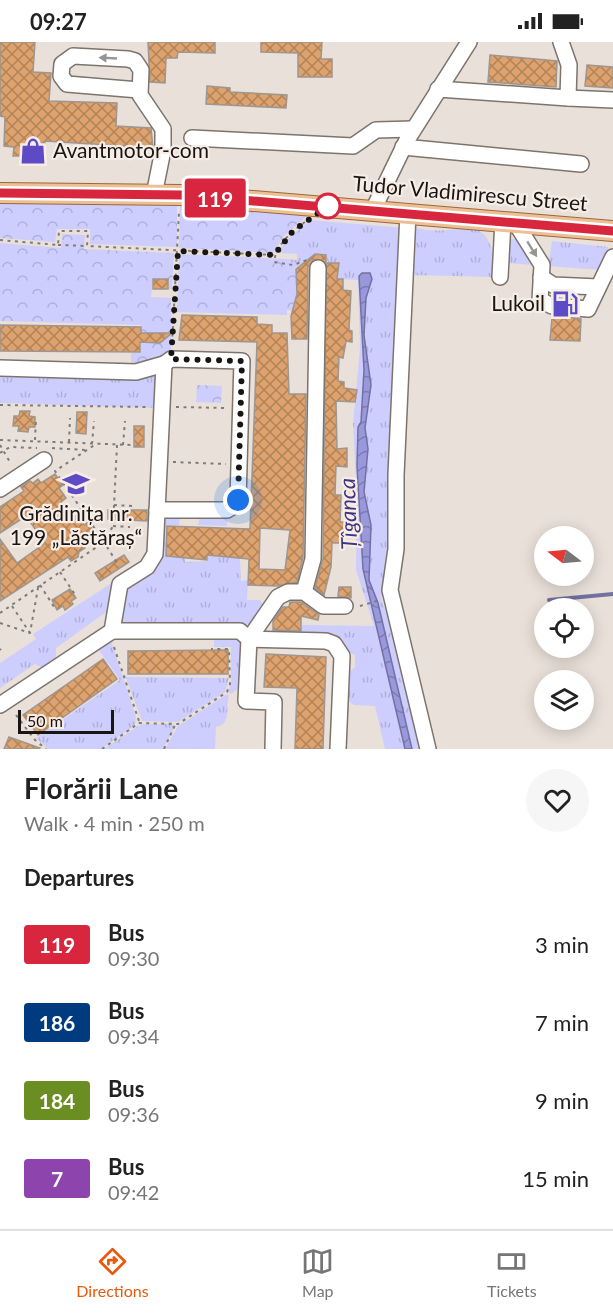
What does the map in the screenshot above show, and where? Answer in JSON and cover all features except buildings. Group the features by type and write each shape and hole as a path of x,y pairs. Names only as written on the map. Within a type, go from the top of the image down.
{"main road":[{"name":"Tudor Vladimirescu Street","path":"0,193 154,195 509,222 610,227"}],"street":[{"path":"373,210 413,129 469,42"},
{"path":"561,42 569,64 568,98"},
{"path":"139,90 68,84 61,76 62,64 73,56 128,58 139,65 141,70 139,90 142,101 163,129 163,150 154,195"},
{"path":"438,89 613,100"},
{"path":"192,138 353,146 376,130 413,129"},
{"path":"403,147 581,164"},
{"path":"408,213 396,464 396,549 390,590 428,749"},
{"path":"500,277 509,222"},
{"path":"509,222 542,265 540,300 552,306 588,309 613,257"},
{"path":"304,592 313,559 318,268"},
{"path":"541,284 595,294"},
{"path":"0,368 136,372 168,361 242,361 238,500 233,508 227,510 157,510"},
{"path":"111,632 120,584 153,561 162,407 168,361"},
{"path":"0,489 44,460"},
{"path":"273,749 274,702 246,701 249,639 278,597 288,592 304,592 323,606 345,606"},
{"path":"0,705 111,632 240,631 249,639 326,641 339,649 342,656 338,749"}],"path":[{"path":"168,361 178,251 179,207"},
{"path":"311,217 293,231 274,255 274,262 293,265 309,260 318,268"},
{"path":"58,245 59,231 88,231 87,246"},
{"path":"0,240 58,245 274,255"},
{"path":"0,405 239,408"},
{"path":"69,442 70,418"},
{"path":"35,441 36,419"},
{"path":"94,421 94,444"},
{"path":"123,445 125,422"},
{"path":"0,440 132,445"},
{"path":"94,444 55,471 119,566"},
{"path":"0,612 104,542 113,526 117,444"},
{"path":"0,445 2,452 19,477"},
{"path":"173,462 238,464"},
{"path":"114,505 132,506"},
{"path":"113,526 130,527"},
{"path":"60,572 76,596"},
{"path":"39,586 56,610"},
{"path":"30,633 39,586"},
{"path":"366,604 382,600"},
{"path":"11,605 30,633"},
{"path":"0,623 30,633"},
{"path":"111,632 139,723"},
{"path":"164,749 175,724 228,690 229,649 211,649"},
{"path":"16,715 46,749"},
{"path":"102,749 139,723 175,724"}],"green space":[{"path":"0,203 177,206 177,247 90,244 90,229 57,229 55,242 0,238"},
{"path":"180,206 308,215 284,236 273,253 179,248"},
{"path":"310,220 404,228 409,225 426,230 468,229 479,231 487,238 492,253 494,277 409,275 402,285 396,305 390,567 381,598 403,661 425,749 412,749 378,604 369,580 371,525 364,492 368,449 365,428 371,385 364,336 366,298 372,279 359,276 364,370 361,422 358,427 357,466 363,569 405,749 385,749 375,706 354,705 347,700 348,673 355,667 355,655 302,633 302,625 374,626 356,570 357,501 353,425 360,348 358,280 335,279 339,264 328,263 326,255 320,255 319,264 307,261 290,271 286,259 297,260 297,254 277,253 287,240"},
{"path":"62,234 85,235 84,249 174,253 172,289 168,289 168,279 153,279 151,297 171,298 171,356 139,367 131,365 131,353 141,353 141,325 0,321 0,243 61,248"},
{"path":"511,239 516,239 536,265 505,263"},
{"path":"552,241 608,247 608,249 600,270 548,266"},
{"path":"179,254 286,259 290,270 296,269 297,311 287,310 287,315 177,312"},
{"path":"161,369 159,408 0,403 0,371"},
{"path":"197,385 222,386 221,403 196,402"},
{"path":"156,412 151,555 109,610 56,648 56,661 44,669 35,664 0,688 0,663 36,639 33,634 144,562 147,556"},
{"path":"180,516 179,525 167,525 165,557 185,558 185,562 208,561 208,553 240,559 241,581 248,580 247,600 260,600 264,606 251,624 126,624 120,621 120,592 153,568 161,517"},
{"path":"200,516 227,517 227,526 198,525"},
{"path":"214,636 237,638 241,643 240,687 231,694 228,691 231,684 231,647 214,647"},
{"path":"111,641 136,717 135,725 101,749 48,749 36,738 120,680 98,649"},
{"path":"124,673 127,677 229,678 225,692 178,722 142,721"},
{"path":"227,694 229,696 227,715 224,723 216,727 215,749 165,749 178,726"},
{"path":"141,724 172,724 174,729 163,749 104,749"},
{"path":"182,732 205,733 204,749 182,749"}],"water":[{"path":"362,273 370,273 372,279 366,298 364,335 371,385 365,428 368,449 364,492 371,525 369,580 378,603 412,749 405,749 363,569 357,466 358,427 361,422 364,370 359,276"}],"waterway":[{"path":"570,598 613,594"}],"bus line":[{"name":"119","path":"0,193 181,195 613,231"}],"place":[{"name":"Avantmotor-com","path":"33,151"},
{"name":"Lukoil","path":"565,304"},
{"name":"Grădinița nr. 199 „Lăstăraș“","path":"76,484"}],"route":[{"path":"238,500 242,361 171,359 178,251 274,255 293,231 328,206"}],"water label":[{"name":"Țîganca","path":"348,514"}]}
